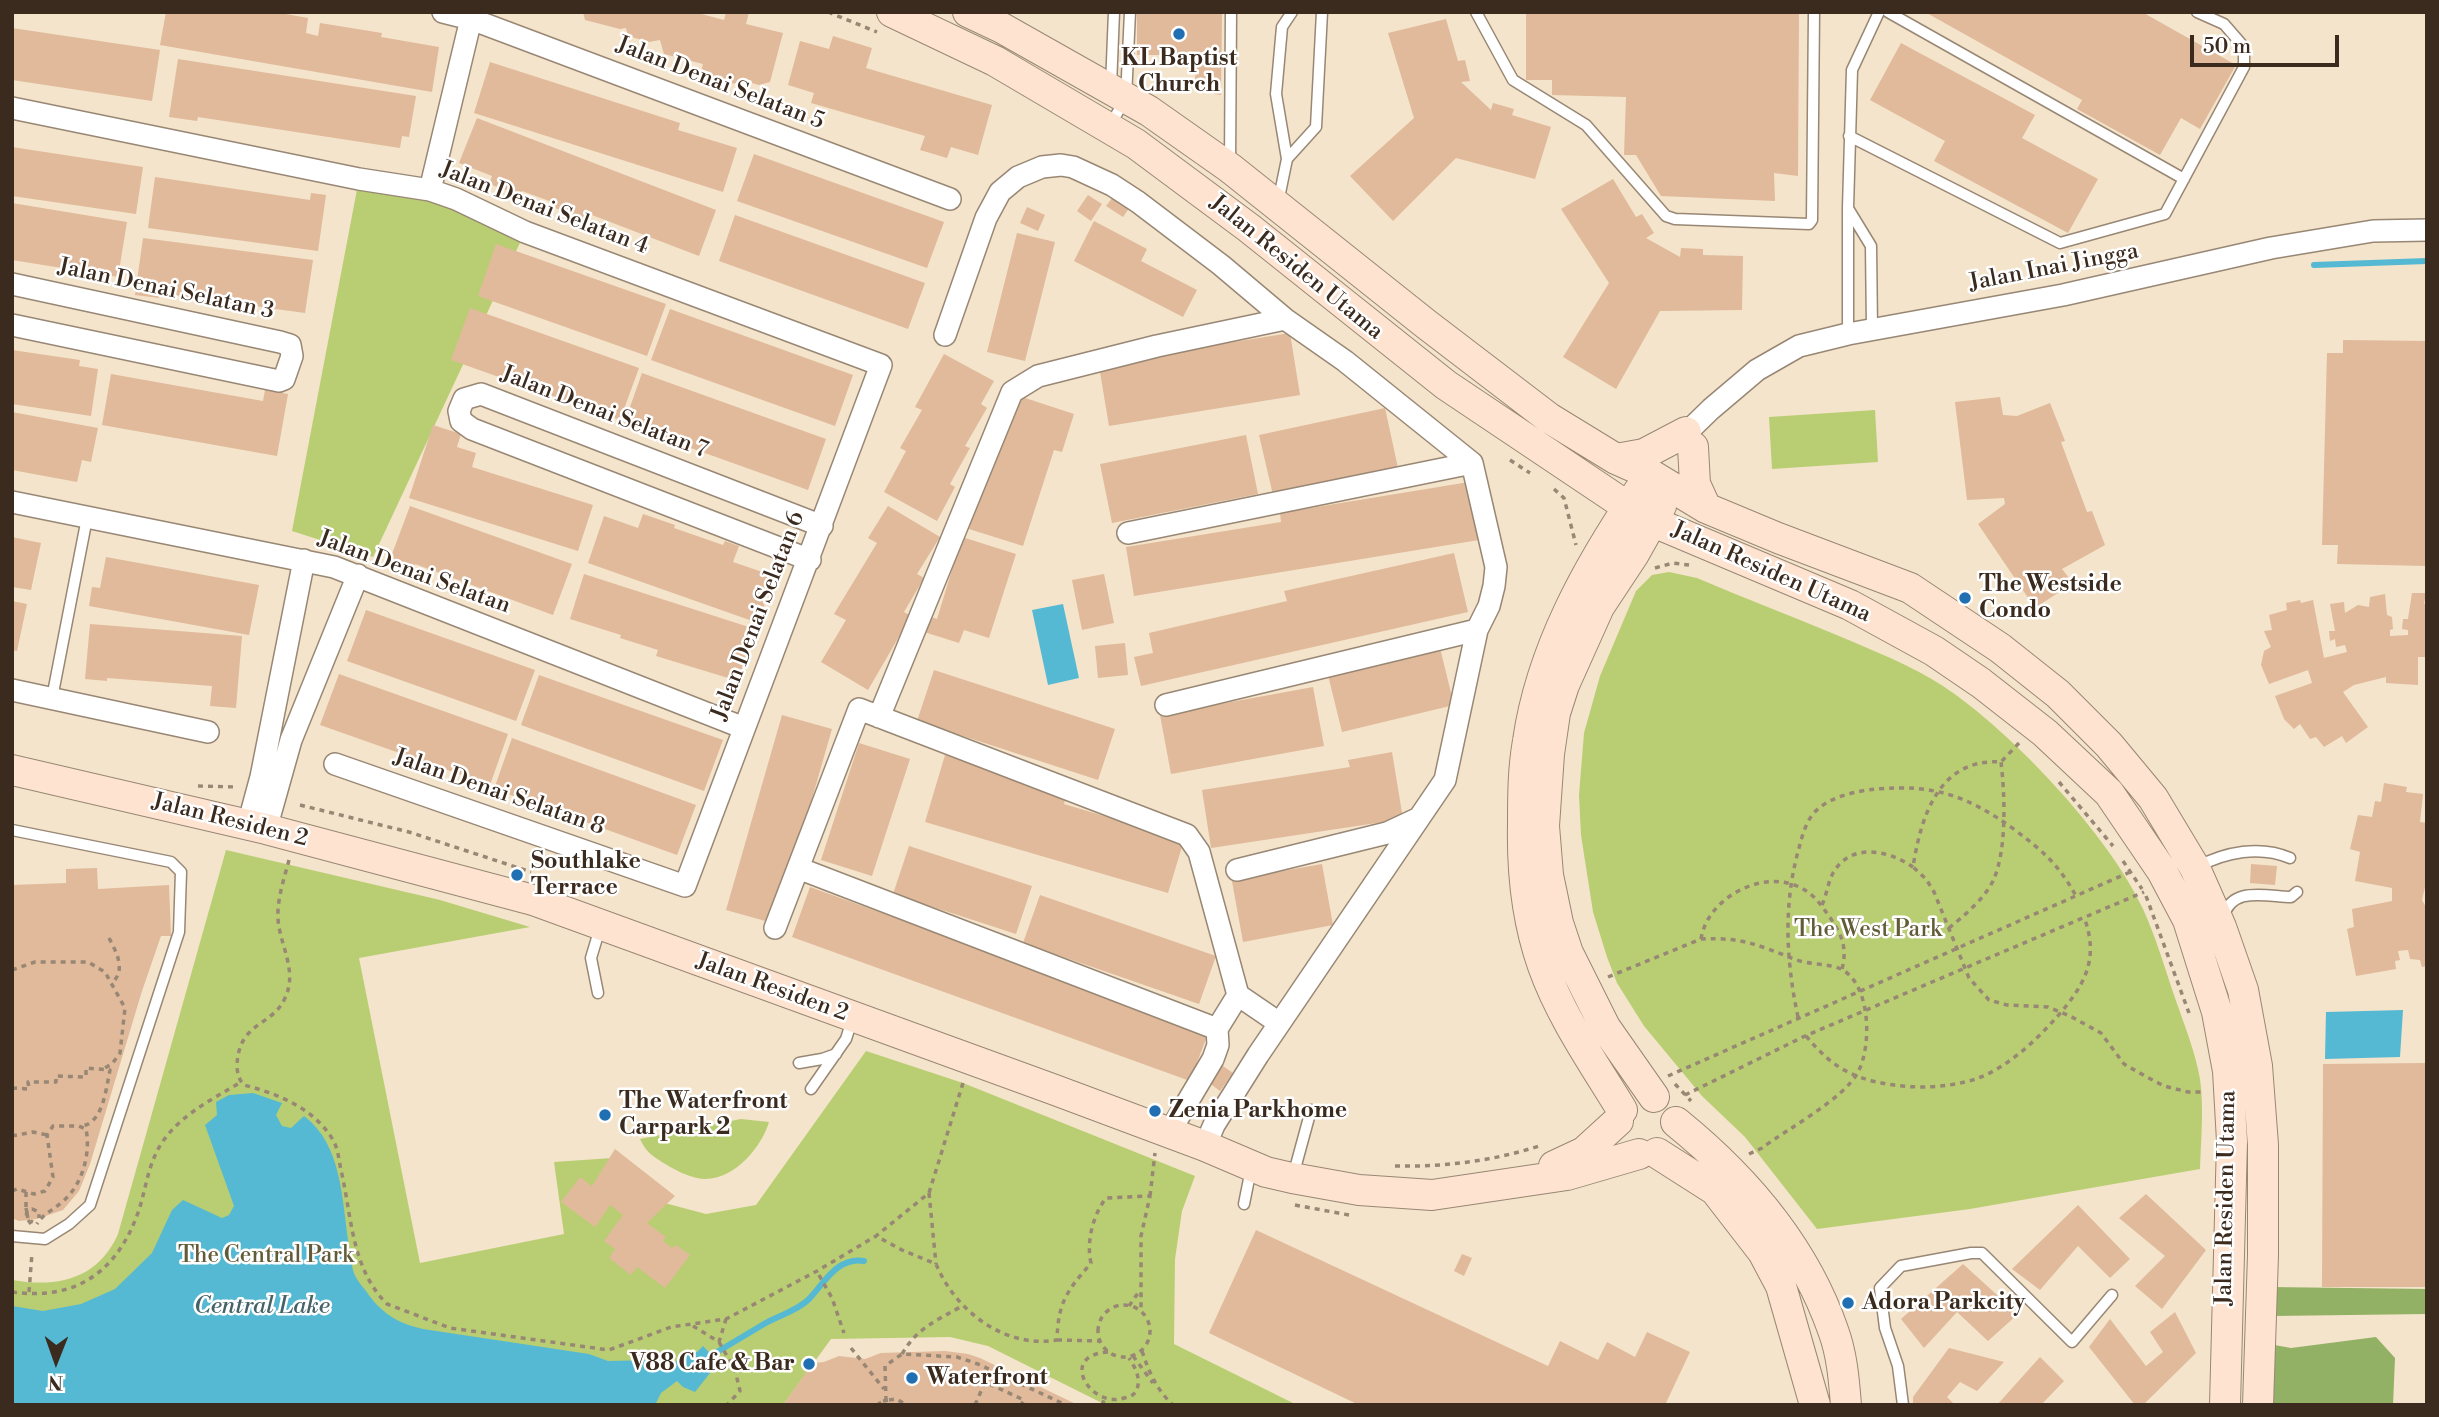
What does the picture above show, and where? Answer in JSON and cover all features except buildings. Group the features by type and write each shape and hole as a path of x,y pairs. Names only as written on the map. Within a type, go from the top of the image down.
{"street":[{"name":"Jalan Denai Selatan 5","path":"443,12 471,19 950,199"},
{"name":"Jalan Residen Utama","path":"892,12 995,61 1109,127 1167,166 1249,228 1562,479 1639,514 1701,555 1850,605 1923,645 1981,683 2045,733 2109,793 2170,881 2188,920 2217,1012 2224,1041 2258,1405"},
{"name":"Jalan Residen Utama","path":"968,12 1002,28 1149,111 1230,169 1523,400 1616,459 1661,481 1706,508 1910,588 2000,648 2058,694 2109,745 2153,798 2170,881 2221,927 2243,990 2257,1066 2263,1145 2225,1405"},
{"path":"430,190 471,19"},
{"name":"Jalan Denai Selatan 4","path":"12,108 359,180 430,190 456,199 525,232 881,365"},
{"path":"945,335 994,200 1018,177 1052,165 1086,172 1129,197 1221,265 1472,463 1496,567 1489,606 1476,630 1445,780 1279,1023 1237,1088 1205,1146"},
{"path":"1249,228 1273,203"},
{"name":"Jalan Inai Jingga","path":"1661,481 1711,409 1758,370 1799,346 1848,334 2063,295 2271,248 2373,231 2427,230"},
{"name":"Jalan Denai Selatan 3","path":"12,285 280,342 290,345 292,356 284,379 279,381 12,325"},
{"path":"879,717 1012,392 1038,376 1285,318"},
{"name":"Jalan Denai Selatan 6","path":"685,886 810,560 881,365"},
{"name":"Jalan Denai Selatan 7","path":"810,560 472,429 461,421 459,411 464,399 481,394 822,526"},
{"path":"1616,459 1634,458 1689,439 1695,484 1706,508"},
{"path":"1128,533 1472,463"},
{"path":"1562,479 1592,498 1598,536 1586,556 1548,660 1536,699 1528,740 1523,786 1521,854 1530,920 1542,966 1559,1004 1620,1115 1618,1132 1622,1141 1630,1149 1648,1153 1716,1190 1763,1252 1781,1286 1815,1405"},
{"path":"1586,556 1639,514 1661,481"},
{"name":"Jalan Denai Selatan","path":"12,502 304,560 358,575 744,728"},
{"path":"1639,514 1640,562"},
{"path":"1685,1107 1672,1111 1664,1102 1661,1086 1605,1027 1568,953 1558,923 1548,876 1545,794 1555,713 1564,685 1599,607 1640,562 1670,546 1701,555"},
{"path":"257,827 261,777 304,560"},
{"path":"257,827 358,575"},
{"path":"1166,705 1476,630"},
{"path":"12,690 208,732"},
{"path":"775,928 859,709 1187,835 1196,846 1202,861 1238,995 1279,1023"},
{"name":"Jalan Denai Selatan 8","path":"334,764 685,886"},
{"name":"Jalan Residen 2","path":"12,770 257,827 533,900 852,1017 1162,1143 1205,1146 1266,1172 1289,1191 1432,1195 1567,1175 1648,1153"},
{"path":"1237,870 1387,833 1420,818"},
{"path":"798,868 1217,1029"},
{"path":"1162,1143 1213,1059 1218,1045 1217,1029 1238,995"},
{"name":"Jalan Residen 2","path":"1527,1181 1546,1168 1584,1152 1636,1098 1661,1086"},
{"path":"1648,1153 1672,1140 1685,1107"},
{"path":"1685,1107 1711,1151 1749,1189 1810,1279 1833,1330 1841,1360 1846,1405"}],"lane":[{"path":"1114,12 1119,94"},
{"path":"1109,127 1119,94 1130,12"},
{"path":"1230,169 1231,12"},
{"path":"1273,203 1280,193 1287,159 1276,94 1282,27 1292,12"},
{"path":"1287,159 1316,127 1322,12"},
{"path":"1476,12 1513,80 1586,125 1666,216 1675,219 1809,224 1812,220 1814,12"},
{"path":"1848,334 1852,70 1879,12"},
{"path":"1888,12 2184,178"},
{"path":"1849,136 2060,243 2165,214 2244,67 2244,47 2231,31 2224,24 2197,12"},
{"path":"1848,208 1871,246 1872,330"},
{"path":"52,698 87,518"},
{"path":"12,830 171,862 181,872 179,932 90,1205 69,1224 45,1239 12,1236"},
{"path":"2170,881 2220,855 2269,852 2290,858"},
{"path":"2221,927 2227,905 2236,897 2291,897 2297,892"},
{"path":"598,993 591,958 601,926"},
{"path":"811,1089 846,1039 852,1017"},
{"path":"799,1063 836,1054"},
{"path":"1289,1191 1311,1110"},
{"path":"1244,1204 1252,1165"},
{"path":"1903,1405 1898,1366 1885,1328 1880,1288 1901,1266 1971,1253 1982,1254 2072,1342 2112,1295"}],"path":[{"path":"1520,467 1536,477"},
{"path":"1562,479 1564,498 1586,556"},
{"path":"1640,562 1673,563 1701,555"},
{"path":"2013,736 2026,748"},
{"path":"1949,928 1978,902 1992,883 2000,856 2003,821 2001,762 2020,742"},
{"path":"1913,867 1923,819 1939,791 1955,774 1973,765 1985,761 2001,762"},
{"path":"2056,780 2115,848"},
{"path":"1798,1017 1788,957 1792,874 1804,830 1813,814 1825,803 1861,790 1900,787 1939,791 1968,800 2003,821 2056,863 2077,895"},
{"path":"1822,905 1835,869 1850,856 1875,850 1893,856 1913,867 1926,879 1934,892 1965,968 1978,990 1989,1000 2007,1005 2048,1007 2101,1033 2124,1063 2164,1086 2210,1092"},
{"path":"2120,856 2130,872"},
{"path":"241,1082 237,1070 245,1036 279,1008 286,997 290,980 289,961 278,919 289,858"},
{"path":"1661,1086 1798,1017 2130,872 2170,881"},
{"path":"1660,1067 1661,1086 1685,1107 1805,1036 2170,881"},
{"path":"2170,881 2192,1022"},
{"path":"1701,939 1707,918 1726,898 1751,886 1766,883 1791,884 1808,892 1822,905 1835,925 1845,947 1842,970"},
{"path":"1805,1036 1829,1061 1856,1075 1912,1086 1946,1087 1999,1068 2018,1055 2080,987 2088,971 2091,954 2091,934 2084,917"},
{"path":"109,938 120,967 119,976 112,983"},
{"path":"1599,981 1701,939 1746,940 1797,961 1842,970 1855,983 1866,1010 1866,1042 1856,1075 1836,1097 1762,1148 1747,1155"},
{"path":"12,970 34,962 88,962 105,972 125,1008 120,1053 112,1064 103,1069"},
{"path":"12,1088 29,1088 29,1082 56,1083 56,1076 86,1077 86,1068 110,1070 97,1119 90,1125 53,1126 47,1135 53,1177 45,1191 34,1194 17,1189 12,1191"},
{"path":"12,1292 55,1292 76,1287 94,1277 116,1256 128,1238 140,1207 146,1176 162,1144 183,1118 241,1082"},
{"path":"241,1082 295,1103 334,1140 361,1268 380,1297 397,1310 450,1328 609,1350 671,1327 726,1319 876,1236 929,1194"},
{"path":"962,1083 929,1194 936,1264 951,1293 962,1306 989,1326 1005,1333 1042,1342 1100,1341"},
{"path":"75,1184 88,1152 86,1129 79,1126"},
{"path":"12,1136 33,1132 47,1135"},
{"path":"1141,1311 1120,1306 1105,1314 1098,1328 1100,1341 1108,1352 1116,1356 1131,1357 1142,1351 1151,1335 1150,1326 1141,1311 1141,1237 1162,1143"},
{"path":"1393,1166 1433,1166 1485,1160 1542,1146"},
{"path":"1289,1191 1306,1209 1360,1216"},
{"path":"26,1192 27,1211 28,1220 37,1221 39,1212 32,1209 27,1212 26,1217 30,1223 37,1225"},
{"path":"1057,1340 1058,1316 1063,1299 1091,1263 1090,1244 1096,1211 1106,1198 1150,1196"},
{"path":"876,1236 936,1264"},
{"path":"819,1275 832,1298 845,1333"},
{"path":"1129,1306 1140,1290"},
{"path":"887,1402 884,1369 888,1363 902,1354 911,1338 920,1330 962,1306"},
{"path":"719,1342 726,1319"},
{"path":"692,1325 719,1342 735,1370 740,1391 727,1405"},
{"path":"851,1348 884,1388 887,1402"},
{"path":"1142,1351 1160,1392"},
{"path":"1108,1352 1095,1353 1087,1358 1081,1369 1083,1380 1105,1398 1119,1400 1132,1396 1137,1390 1138,1377 1131,1357"},
{"path":"902,1354 957,1357 1066,1405"},
{"path":"1131,1357 1172,1405"},
{"path":"975,1405 985,1382 1024,1400 1021,1405"},
{"path":"1102,1405 1105,1398"},
{"path":"877,1405 896,1399 906,1405"}],"green space":[{"path":"359,179 525,232 373,557 292,531"},
{"path":"1875,410 1878,462 1772,469 1769,417"},
{"name":"The West Park","path":"1669,572 1697,578 1918,671 1970,705 2056,787 2107,849 2143,909 2152,931 2189,1038 2200,1079 2200,1169 1970,1209 1817,1229 1745,1137 1702,1096 1644,1026 1617,983 1593,912 1581,835 1579,795 1584,733 1600,676 1636,591 1652,575"},
{"name":"The Central Park","path":"226,850 440,900 530,927 359,958 420,1263 564,1234 554,1162 612,1158 657,1201 706,1214 756,1205 866,1051 963,1083 1195,1176 1182,1211 1175,1259 1174,1344 1297,1405 1106,1405 988,1346 950,1337 831,1339 783,1405 12,1405 12,1280 45,1283 75,1277 99,1261 118,1234"},
{"path":"741,1119 769,1122 759,1143 742,1163 721,1176 709,1179 693,1177 670,1167 651,1154 640,1139"},
{"path":"2269,1287 2427,1289 2427,1314 2272,1316 2269,1344 2291,1348 2376,1337 2395,1358 2393,1405 2267,1405"}],"water":[{"path":"1063,604 1079,678 1048,685 1032,610"},
{"path":"2403,1010 2400,1057 2325,1059 2326,1012"},
{"name":"Central Lake","path":"253,1093 282,1103 276,1115 282,1126 291,1128 304,1116 317,1128 326,1142 334,1159 342,1194 354,1273 372,1299 390,1316 423,1329 589,1354 608,1361 652,1360 674,1365 681,1353 697,1352 703,1346 712,1355 714,1368 695,1392 677,1381 661,1393 655,1405 12,1405 12,1306 43,1311 81,1304 115,1289 152,1253 172,1210 183,1200 222,1218 229,1215 234,1206 205,1125 217,1115 216,1102 229,1095"}],"waterway":[{"path":"2314,265 2427,261"},
{"path":"712,1355 803,1304 838,1267 854,1261 864,1261"}],"place":[{"name":"KL Baptist Church","path":"1179,34"},
{"name":"The Westside Condo","path":"1965,598"},
{"name":"Southlake Terrace","path":"517,875"},
{"name":"Zenia Parkhome","path":"1155,1111"},
{"name":"The Waterfront Carpark 2","path":"605,1115"},
{"name":"Adora Parkcity","path":"1848,1303"},
{"name":"V88 Cafe & Bar","path":"809,1364"},
{"name":"Waterfront","path":"912,1378"}]}
